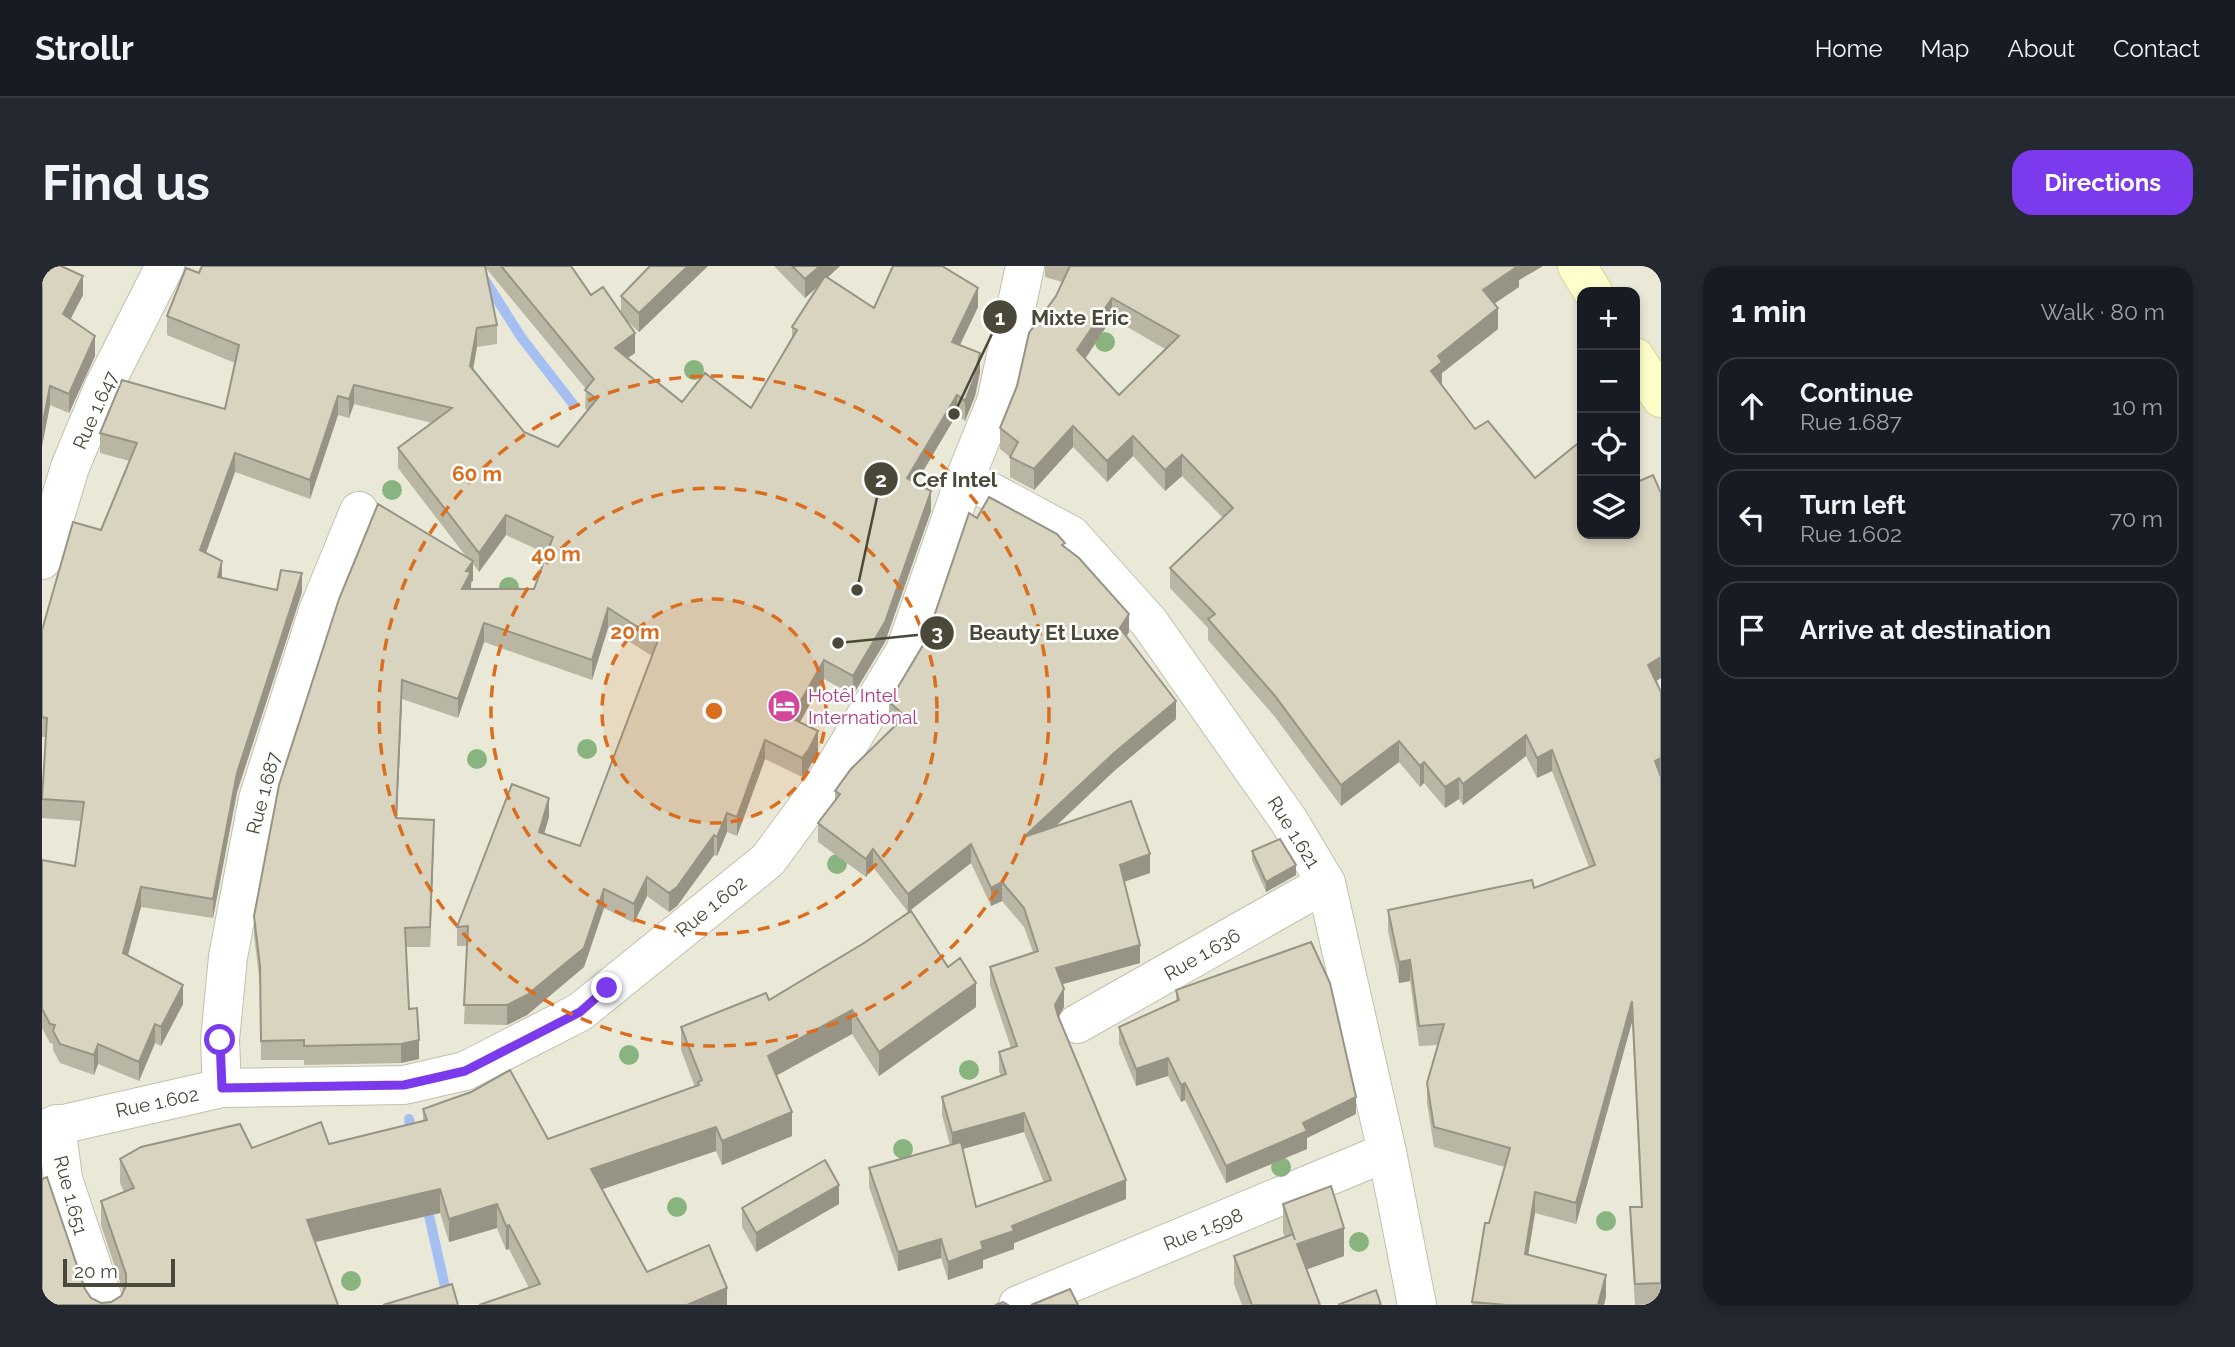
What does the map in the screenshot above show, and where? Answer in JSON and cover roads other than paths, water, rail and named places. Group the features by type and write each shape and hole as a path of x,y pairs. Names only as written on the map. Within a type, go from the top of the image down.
{"main road":[{"path":"1577,266 1590,287"},
{"path":"1640,365 1661,398"}],"street":[{"name":"Rue 1.647","path":"42,560 70,467 89,421 165,266"},
{"name":"Rue 1.602","path":"49,1126 222,1088 404,1085 465,1071 580,1012 768,860 827,780 905,651 965,478 996,402 1025,266"},
{"name":"Rue 1.621","path":"965,478 1071,535 1149,622 1289,821 1326,883 1387,1152 1417,1305"},
{"name":"Rue 1.687","path":"222,1088 220,1040 229,957 258,799 318,611 359,511"},
{"name":"Rue 1.636","path":"1077,1024 1326,883"},
{"name":"Rue 1.651","path":"49,1126 63,1180 105,1305"},
{"name":"Rue 1.598","path":"1018,1305 1387,1152"}],"waterway":[{"path":"476,266 521,337 573,404"},
{"path":"409,1119 413,1138"},
{"path":"426,1202 449,1305"}],"place":[{"name":"Mixte Eric","path":"954,414"},
{"name":"Cef Intel","path":"857,590"},
{"name":"Beauty Et Luxe","path":"838,643"},
{"name":"Hotêl Intel International","path":"784,706"}]}
